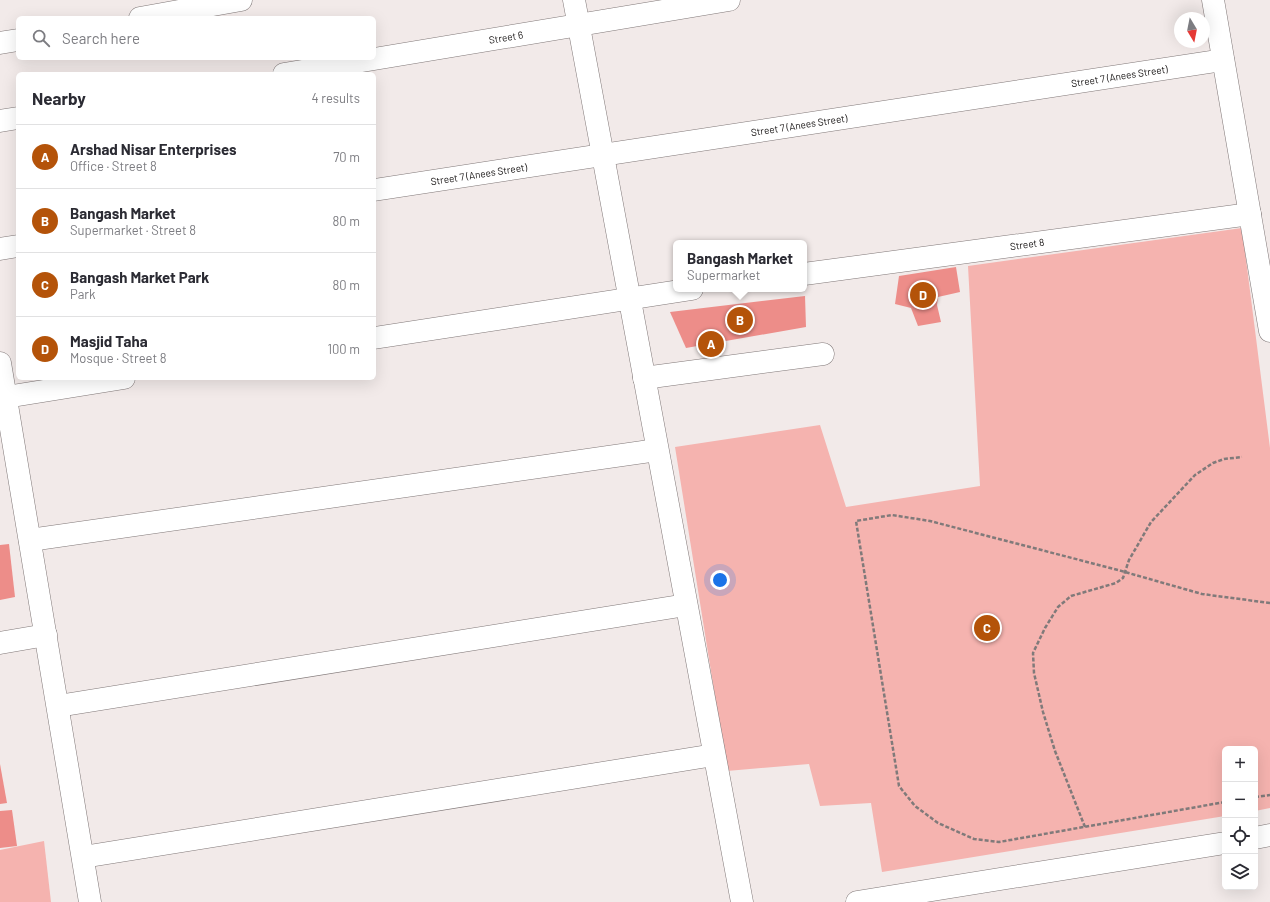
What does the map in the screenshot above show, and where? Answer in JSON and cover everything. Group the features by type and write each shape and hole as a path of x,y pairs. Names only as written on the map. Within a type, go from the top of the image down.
{"street":[{"path":"151,16 241,0"},
{"path":"574,0 742,902"},
{"name":"Street 6","path":"376,59 729,0"},
{"path":"1213,0 1270,331"},
{"path":"0,43 16,40"},
{"name":"Street 6","path":"296,72 368,60"},
{"name":"Street 7 (Anees Street)","path":"376,190 1223,60"},
{"path":"0,121 16,118"},
{"name":"Street 8","path":"807,274 1250,214"},
{"path":"0,249 16,246"},
{"path":"376,338 673,292"},
{"path":"644,378 823,354"},
{"path":"0,363 6,397 8,458 30,540 90,902"},
{"path":"6,397 112,380"},
{"path":"30,540 657,450"},
{"path":"58,706 686,605"},
{"path":"0,643 46,635"},
{"path":"83,857 714,755"},
{"path":"1258,837 1270,835"},
{"path":"857,902 1222,842"}],"path":[{"path":"1085,827 1055,751 1043,712 1034,673 1033,653 1045,628 1058,607 1071,596 1116,583 1123,578 1129,560 1151,522 1195,475 1213,463 1224,459 1242,457"},
{"path":"1222,803 999,842 974,839 938,823 915,806 899,786 856,521 892,515 930,521 1125,572 1202,594 1270,603"},
{"path":"1258,796 1270,794"}],"shaded area":[{"path":"1242,228 1270,448 1270,808 1258,810 1258,746 1222,746 1222,816 882,872 871,803 820,806 809,764 727,771 675,447 820,425 846,507 980,486 968,266"},
{"path":"44,841 51,902 0,902 0,850"}],"building":[{"path":"956,267 960,292 938,297 937,305 941,322 918,326 911,308 895,304 899,276"},
{"path":"805,296 806,327 686,348 670,312"},
{"path":"9,544 15,597 0,600 0,545"},
{"path":"0,764 7,803 0,804"},
{"path":"12,810 17,846 0,848 0,811"}],"place":[{"name":"Masjid Taha","path":"923,295"},
{"name":"Bangash Market","path":"740,320"},
{"name":"Arshad Nisar Enterprises","path":"711,344"},
{"name":"Bangash Market Park","path":"987,628"}]}
